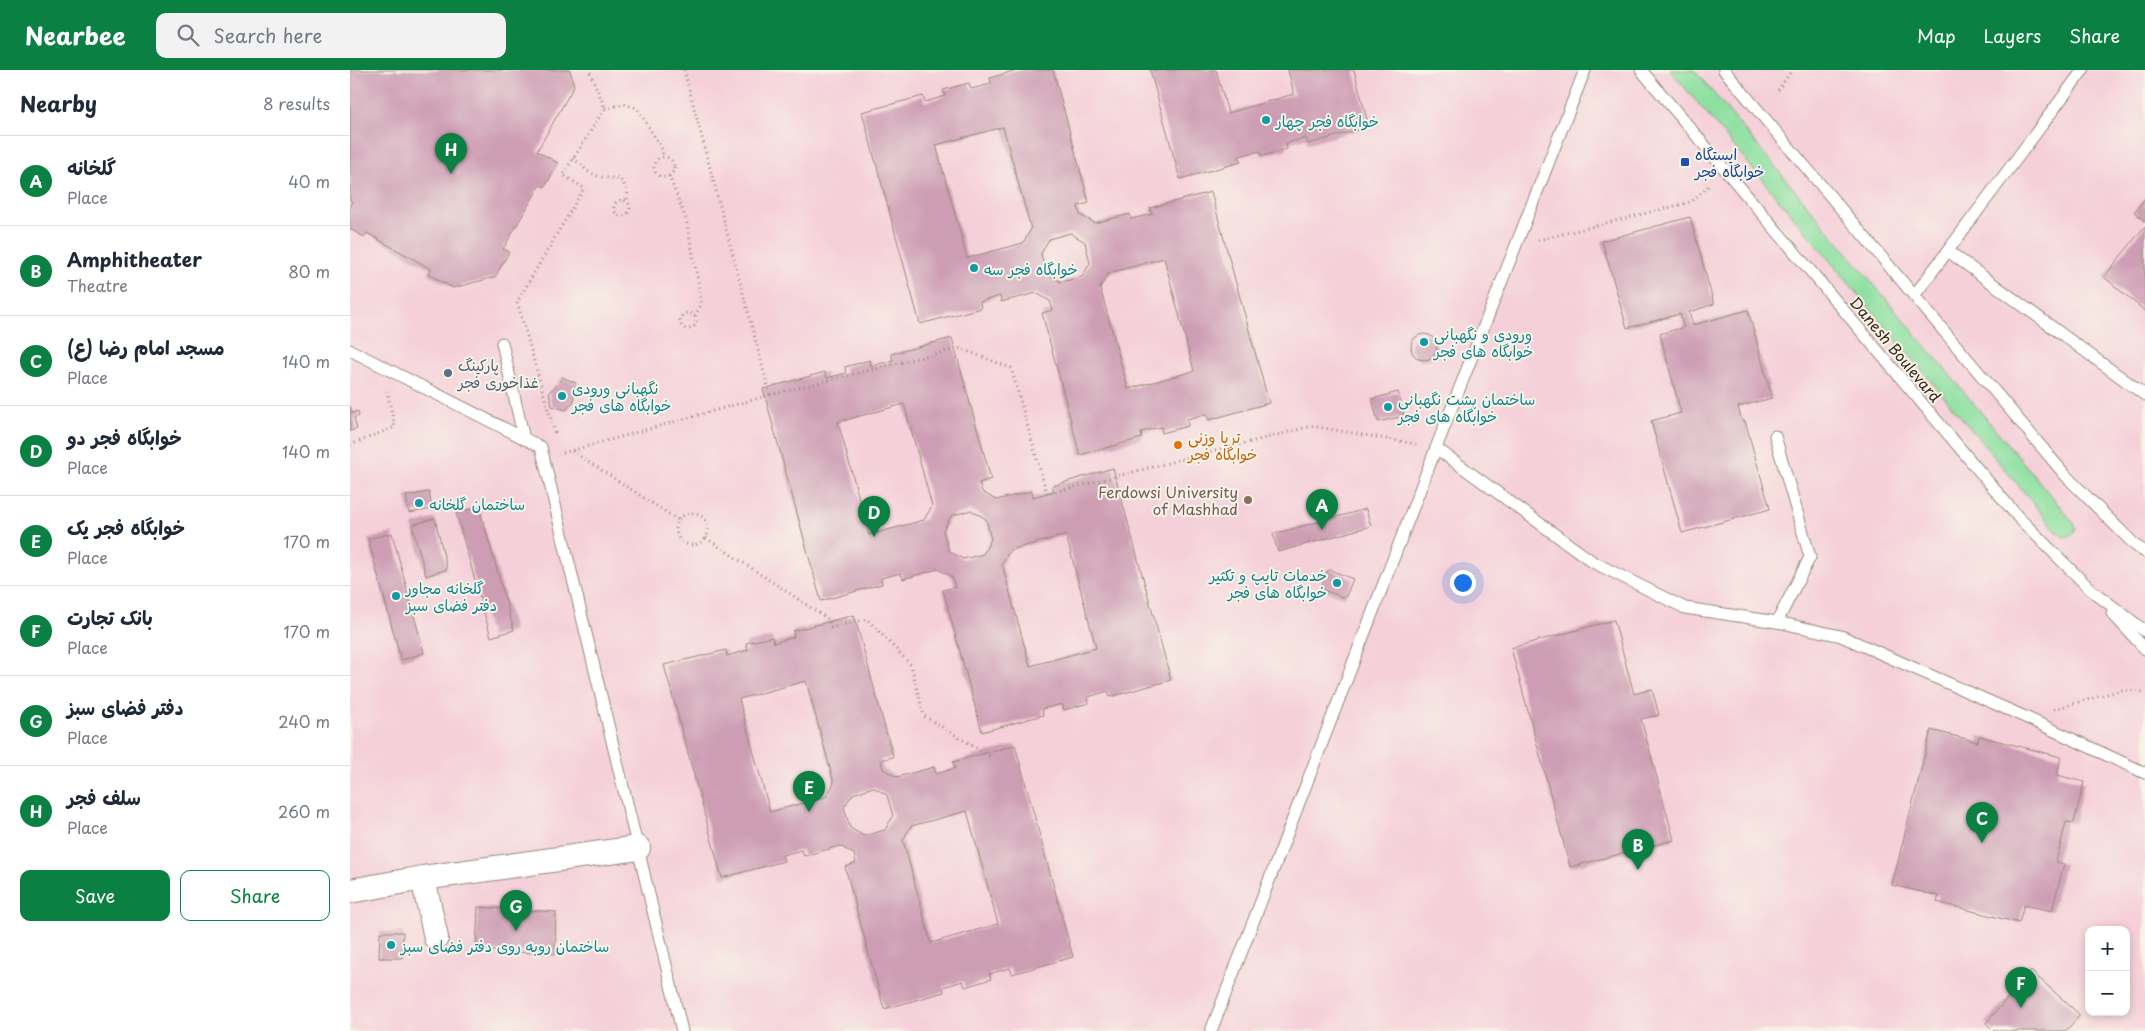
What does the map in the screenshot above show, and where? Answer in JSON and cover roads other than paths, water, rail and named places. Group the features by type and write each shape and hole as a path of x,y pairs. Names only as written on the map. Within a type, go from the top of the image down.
{"street":[{"path":"350,891 424,878 638,848"},
{"path":"424,878 436,938"}],"lane":[{"path":"1211,1031 1436,448 1585,70"},
{"name":"Danesh Boulevard","path":"1641,70 2018,517 2091,590 2145,631"},
{"path":"1724,70 2066,476 2135,545 2145,552"},
{"path":"1914,296 2083,70"},
{"path":"1948,251 2145,395"},
{"path":"502,343 524,440"},
{"path":"350,350 541,447 682,1031"},
{"path":"1775,436 1810,557 1777,622"},
{"path":"1436,448 1593,562 1685,608 1777,622 1841,636 2025,717 2145,773"},
{"path":"2091,590 2145,649"}],"place":[{"name":"خوابگاه فجر چهار","path":"1266,120"},
{"name":"ایستگاه خوابگاه فجر","path":"1685,162"},
{"name":"سلف فجر","path":"451,174"},
{"name":"خوابگاه فجر سه","path":"974,268"},
{"name":"ورودی و نگهبانی خوابگاه های فجر","path":"1424,342"},
{"name":"پارکینگ غذاخوری فجر","path":"448,373"},
{"name":"نگهبانی ورودی خوابگاه های فجر","path":"562,396"},
{"name":"ساختمان پشت نگهبانی خوابگاه های فجر","path":"1388,407"},
{"name":"تریا وزنی خوابگاه فجر","path":"1178,445"},
{"name":"Ferdowsi University of Mashhad","path":"1248,500"},
{"name":"ساختمان گلخانه","path":"419,503"},
{"name":"گلخانه","path":"1322,530"},
{"name":"خوابگاه فجر دو","path":"874,537"},
{"name":"خدمات تایپ و تکثیر خوابگاه های فجر","path":"1337,583"},
{"name":"گلخانه مجاور دفتر فضای سبز","path":"396,596"},
{"name":"خوابگاه فجر یک","path":"809,812"},
{"name":"مسجد امام رضا (ع)","path":"1982,843"},
{"name":"Amphitheater","path":"1638,870"},
{"name":"دفتر فضای سبز","path":"516,931"},
{"name":"ساختمان روبه روی دفتر فضای سبز","path":"391,945"},
{"name":"بانک تجارت","path":"2021,1008"}]}
